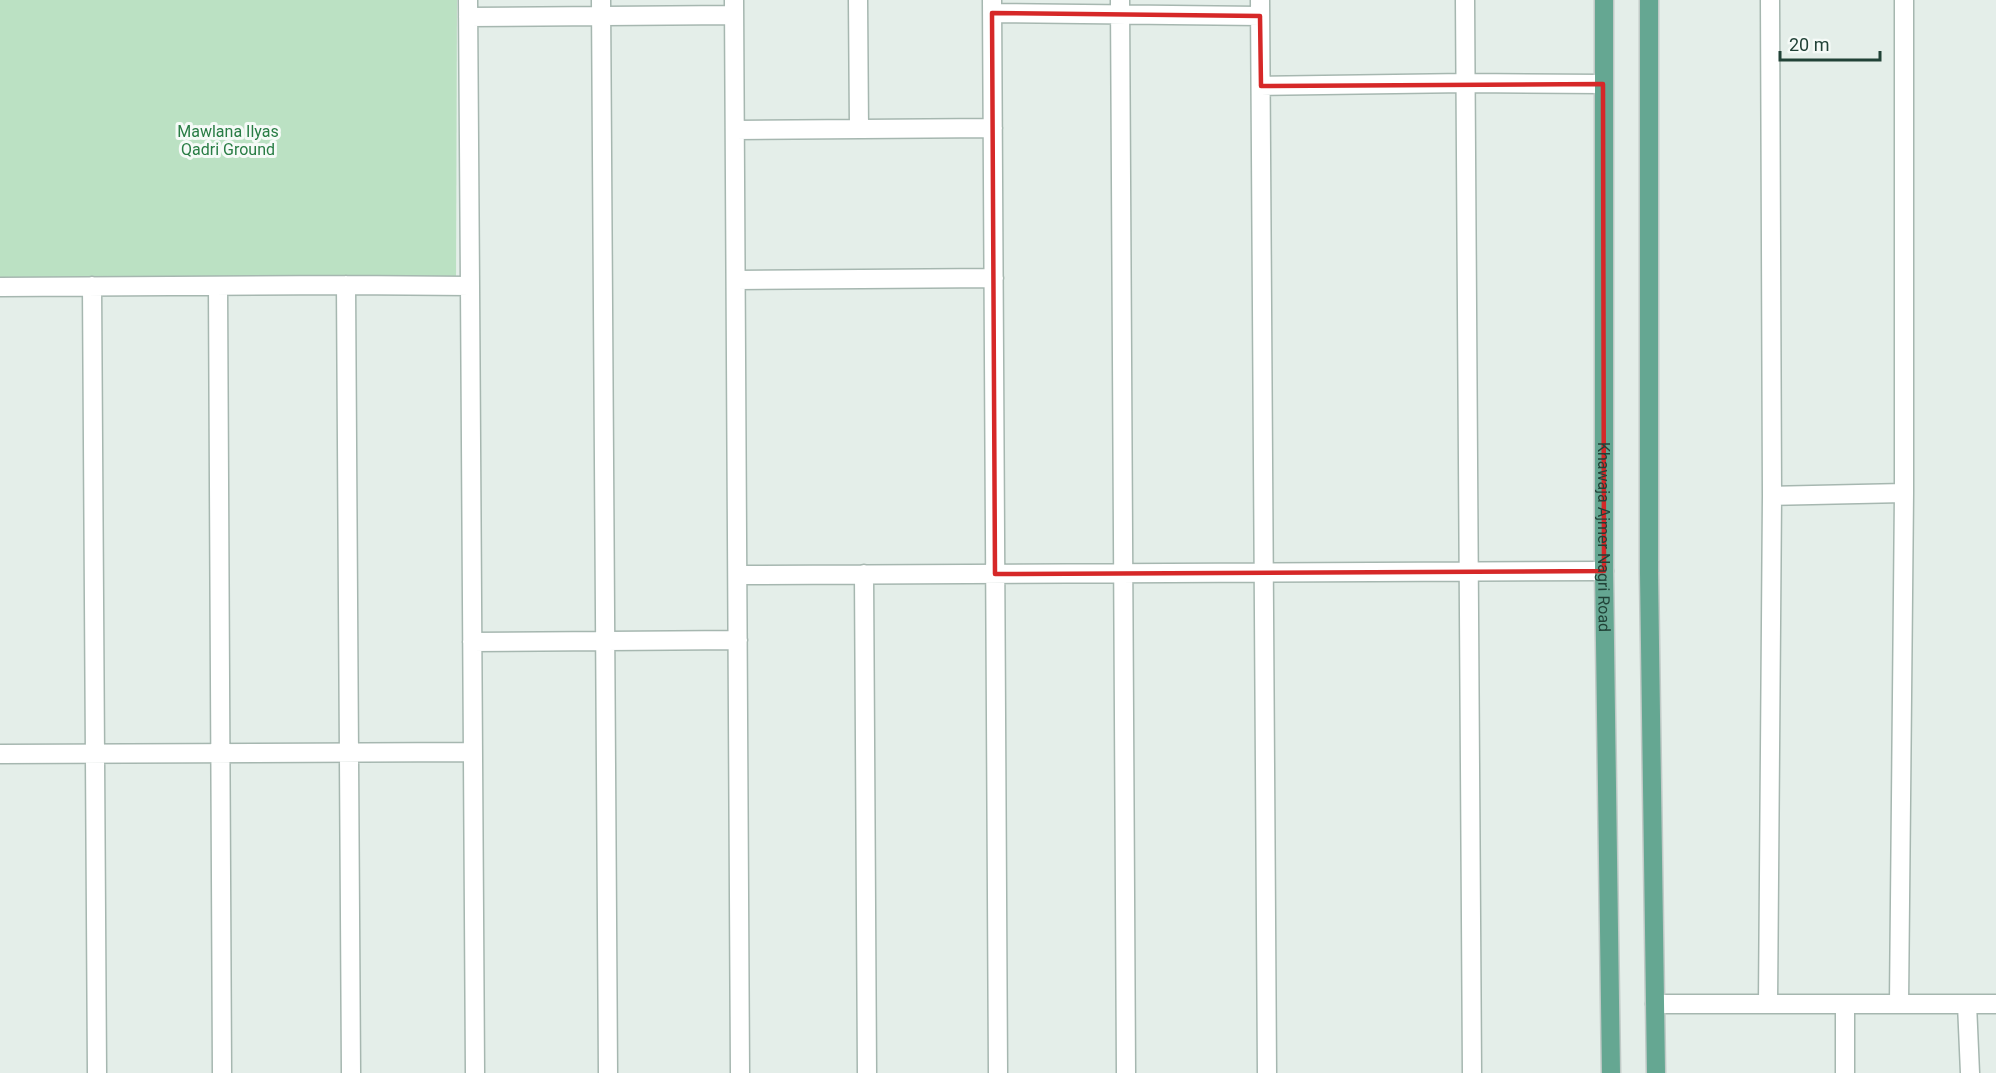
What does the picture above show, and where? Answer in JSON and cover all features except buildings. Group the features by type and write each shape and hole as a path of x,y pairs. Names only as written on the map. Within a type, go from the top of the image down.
{"main road":[{"name":"Khawaja Ajmer Nagri Road","path":"1604,0 1604,571 1611,1073"},
{"path":"1649,0 1649,561 1656,1073"}],"street":[{"path":"858,0 859,129"},
{"path":"1465,0 1472,1073"},
{"path":"1768,1004 1772,496 1770,0"},
{"path":"1899,1004 1904,492 1904,0"},
{"path":"998,1073 992,7 1260,8 1267,1073"},
{"path":"1120,7 1126,1073"},
{"path":"474,1073 468,8 734,8 740,1073"},
{"path":"602,8 608,1073"},
{"path":"1261,86 1466,83 1603,84"},
{"path":"735,130 993,128"},
{"path":"736,280 994,278"},
{"path":"346,285 351,1073"},
{"path":"0,286 470,286"},
{"path":"92,286 97,1073"},
{"path":"218,286 222,1073"},
{"path":"1772,496 1904,492"},
{"path":"738,575 1604,571"},
{"path":"864,574 867,1073"},
{"path":"472,642 738,640"},
{"path":"0,754 473,752"},
{"path":"1655,1004 1996,1004"},
{"path":"1845,1004 1845,1073"},
{"path":"1967,1004 1970,1073"}],"highlighted area":[{"path":"992,13 1260,16 1261,86 1603,84 1604,571 995,574"}],"green space":[{"name":"Mawlana Ilyas Qadri Ground","path":"0,0 457,0 456,283 0,281"}]}
